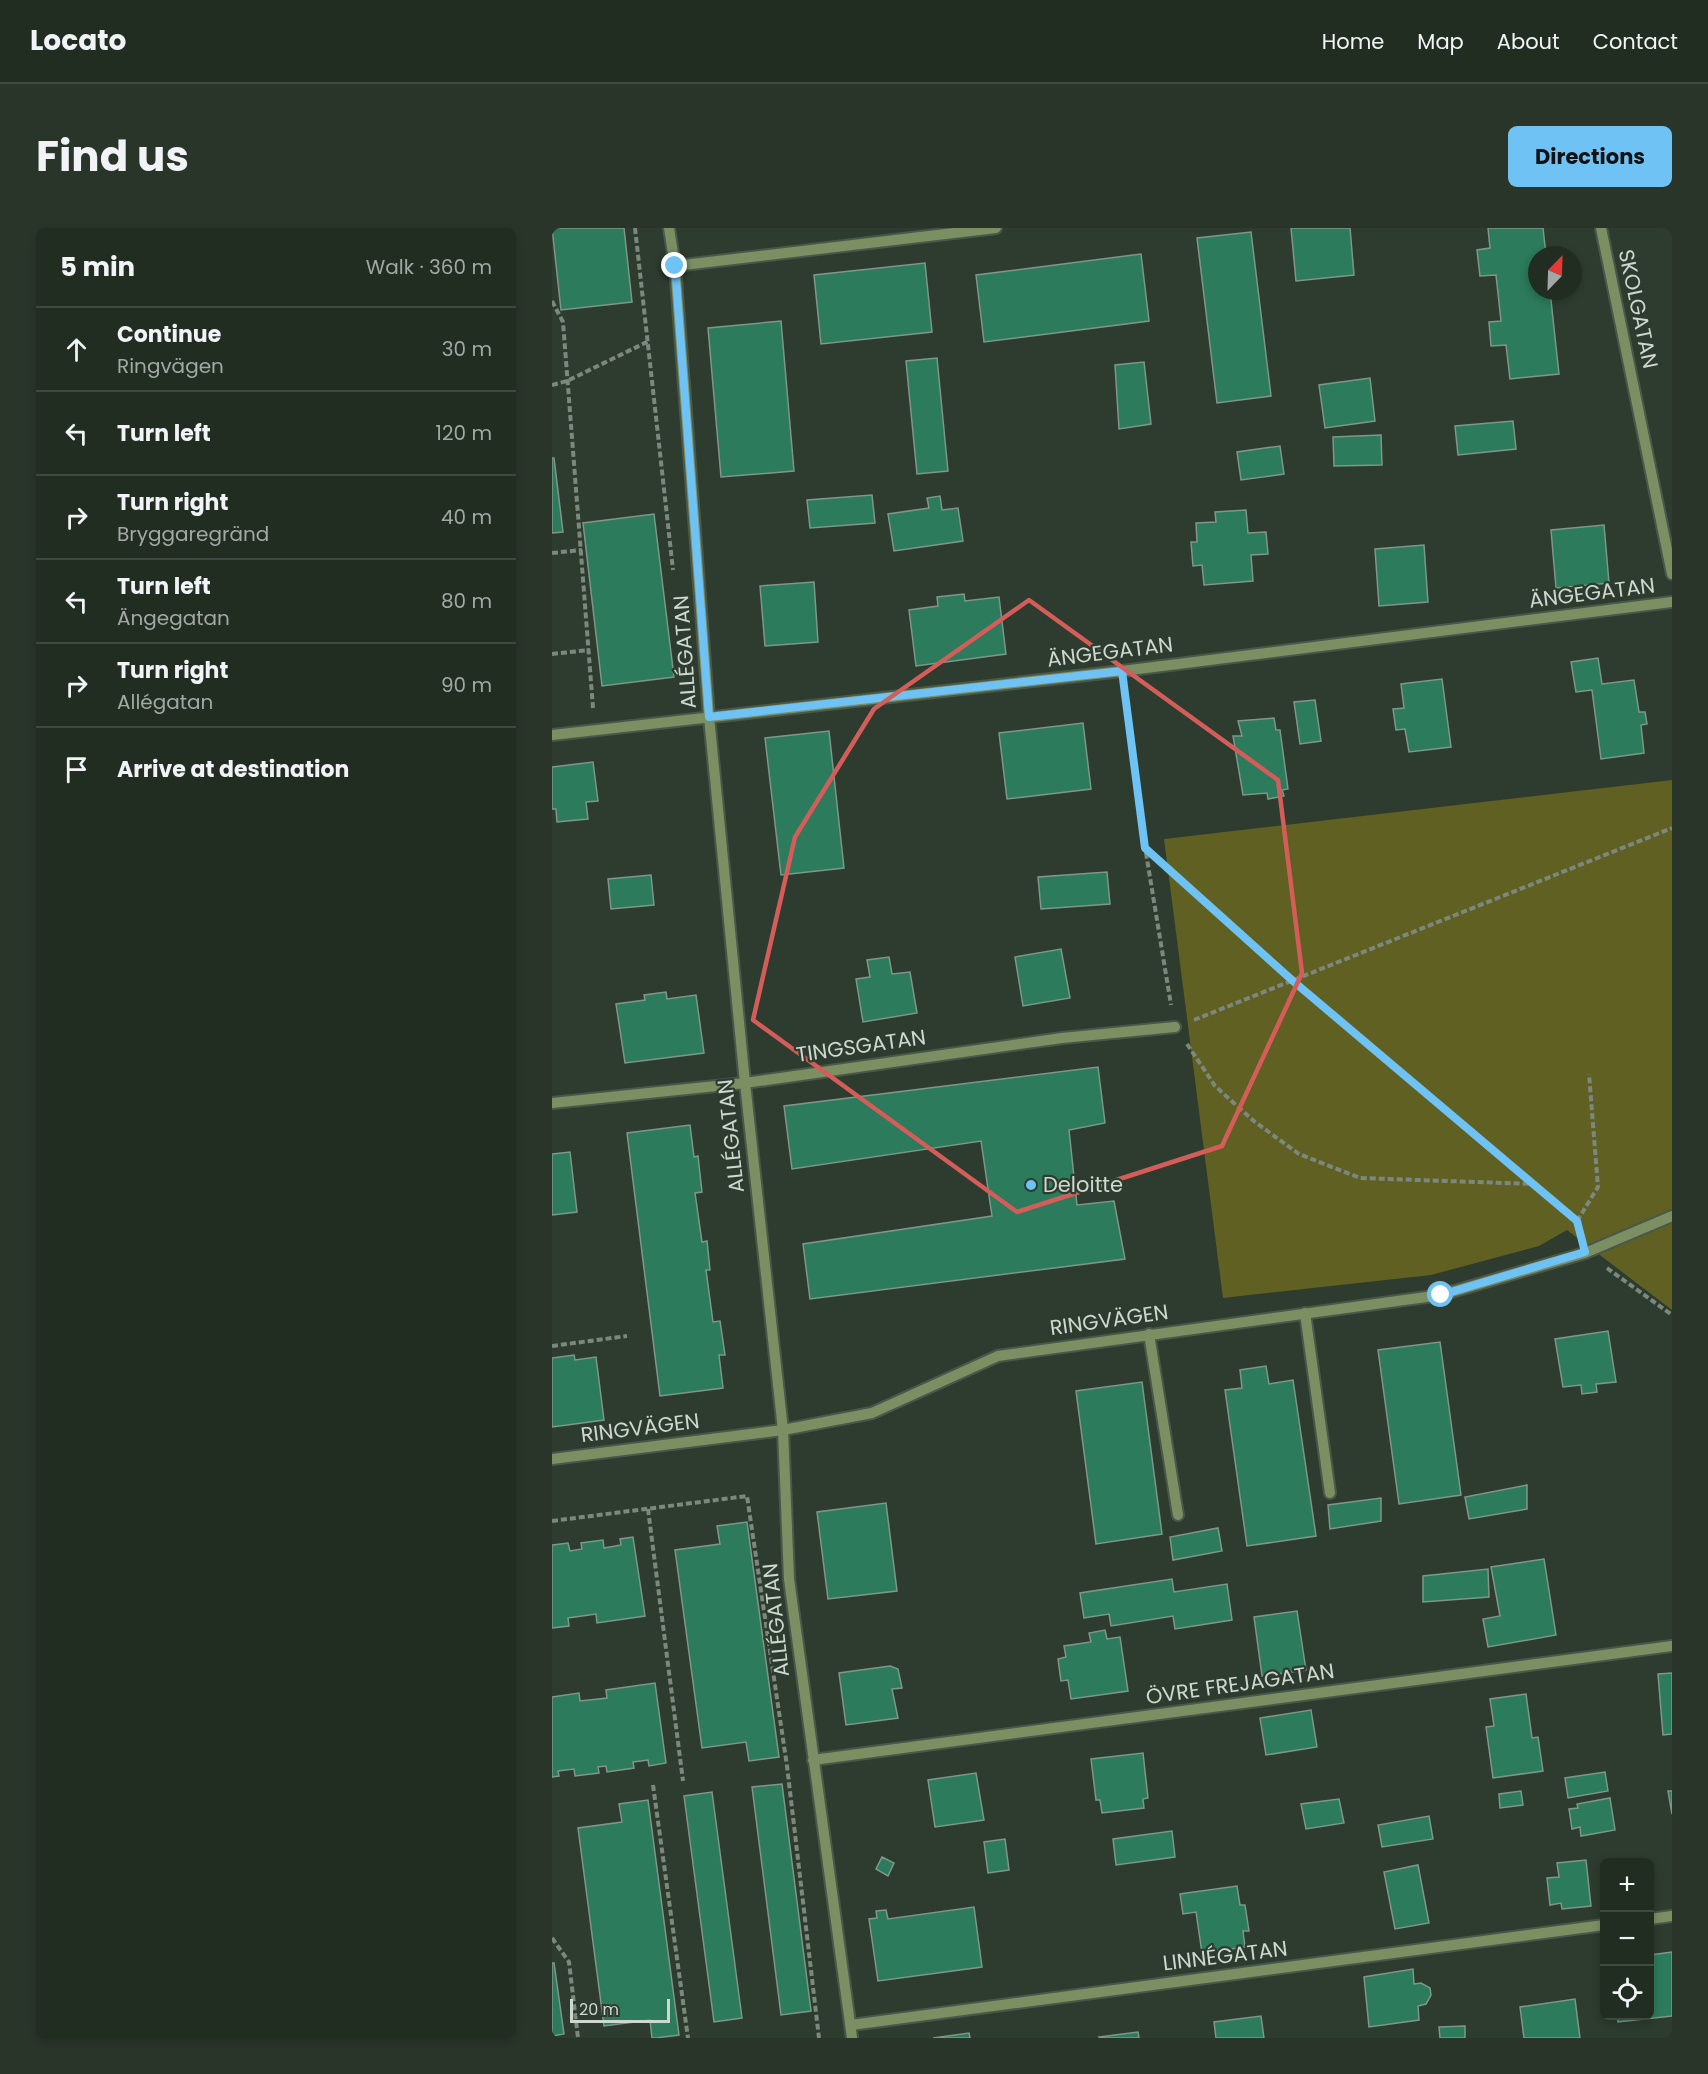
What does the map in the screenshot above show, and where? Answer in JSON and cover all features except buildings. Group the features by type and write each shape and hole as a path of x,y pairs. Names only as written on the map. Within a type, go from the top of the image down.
{"street":[{"name":"ALLÉGATAN","path":"669,228 675,266 709,717 745,1083 783,1430 789,1579 852,2038"},
{"path":"675,266 996,228"},
{"name":"SKOLGATAN","path":"1602,228 1672,574"},
{"name":"ÄNGEGATAN","path":"552,735 1122,671 1672,602"},
{"name":"TINGSGATAN","path":"552,1103 745,1083 1062,1038 1175,1027"},
{"name":"RINGVÄGEN","path":"552,1458 783,1430 872,1413 998,1356 1441,1295 1585,1252 1672,1216"},
{"path":"1305,1313 1330,1493"},
{"path":"1149,1334 1178,1515"},
{"name":"ÖVRE FREJAGATAN","path":"813,1760 1672,1646"},
{"path":"1654,1918 1672,1916"},
{"name":"LINNÉGATAN","path":"851,2025 1600,1926"}],"path":[{"path":"635,228 674,578"},
{"path":"552,301 563,322 595,730"},
{"path":"552,385 567,381 649,341"},
{"path":"552,553 582,550"},
{"path":"552,654 589,650"},
{"path":"1122,671 1145,848 1175,1027 1215,1086 1255,1122 1299,1154 1360,1178 1534,1184"},
{"path":"1175,1027 1672,828"},
{"path":"1145,848 1293,981 1577,1221 1585,1252 1672,1315"},
{"path":"1577,1221 1598,1187 1589,1074"},
{"path":"552,1346 627,1336"},
{"path":"552,1521 747,1496 787,1766 819,2038"},
{"path":"648,1509 683,1781"},
{"path":"653,1785 688,2038"},
{"path":"552,1938 569,1962 578,2038"}],"highlighted area":[{"path":"1029,600 1278,780 1302,973 1222,1146 1017,1212 753,1020 795,837 874,709"}],"shaded area":[{"path":"1672,780 1672,1310 1567,1230 1539,1246 1431,1275 1223,1298 1164,839"}],"place":[{"name":"Deloitte","path":"1031,1185"}],"route":[{"path":"675,266 709,717 1122,671 1145,848 1293,981 1577,1221 1585,1252 1441,1295"}]}
